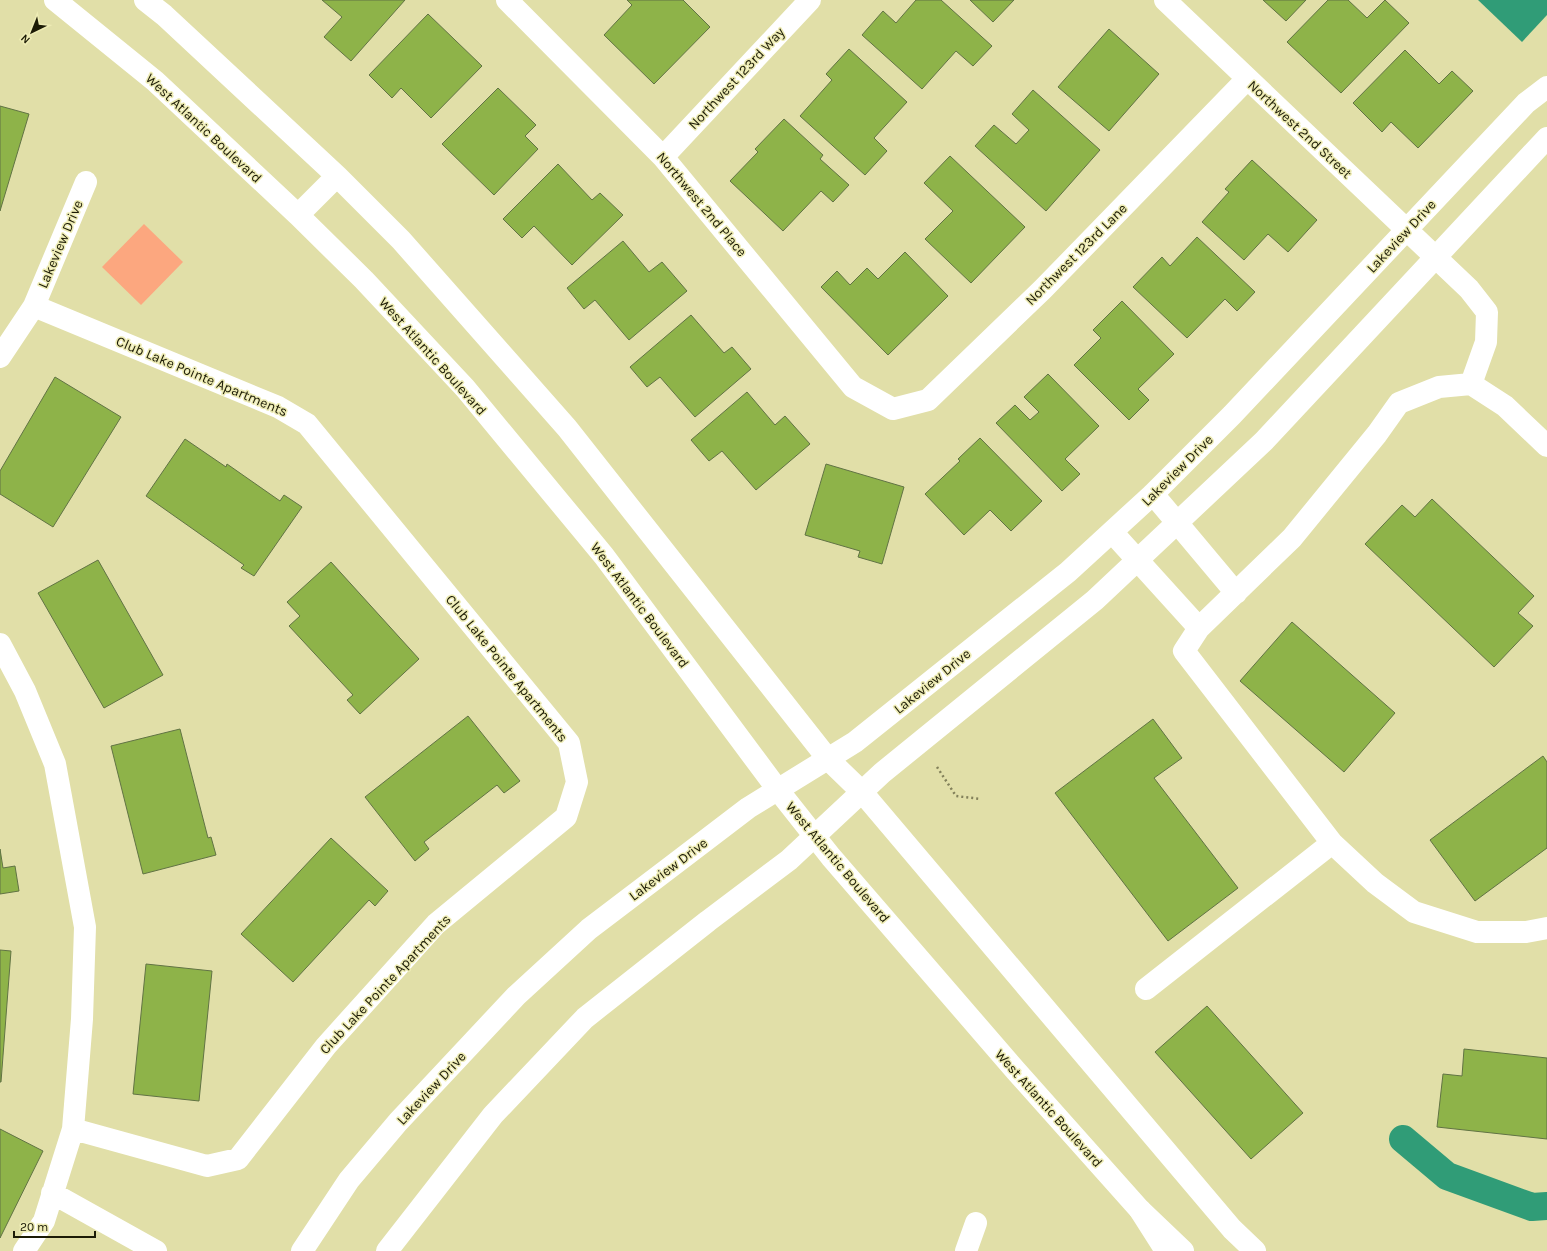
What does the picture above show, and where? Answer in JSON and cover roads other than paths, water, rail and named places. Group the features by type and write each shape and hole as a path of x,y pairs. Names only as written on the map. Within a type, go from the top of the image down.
{"main road":[{"name":"West Atlantic Boulevard","path":"54,0 155,81 298,215 364,280 465,388 604,556 778,790 836,863 1011,1065 1140,1210 1183,1251"},
{"path":"145,0 164,15 337,176 401,240 567,428 828,759 862,792 1232,1229 1255,1251"},
{"name":"Northwest 2nd Place","path":"507,0 663,157 853,387 893,409"},
{"name":"Northwest 123rd Way","path":"663,157 810,0"},
{"name":"Northwest 2nd Street","path":"1165,0 1247,79 1408,229 1435,258 1469,289 1487,312 1486,342 1471,384"},
{"name":"Northwest 123rd Lane","path":"893,409 928,400 1043,289 1247,79"},
{"name":"Lakeview Drive","path":"302,1251 349,1180 398,1122 516,996 589,929 742,813 861,737 1068,572 1153,494 1232,415 1526,103 1547,87"},
{"path":"387,1251 494,1115 586,1018 708,921 789,860 882,773 1095,600 1264,441 1547,138"},
{"path":"298,215 337,176"},
{"name":"Lakeview Drive","path":"34,306 86,182"},
{"path":"0,357 34,306"},
{"name":"Club Lake Pointe Apartments","path":"34,306 278,407 307,424 569,742 577,782 566,817 436,924 326,1046 238,1159 207,1166 73,1129"},
{"path":"1547,446 1505,406 1471,384 1439,387 1399,403 1376,434 1292,538 1199,628 1184,651 1332,843 1375,883 1414,912 1477,932 1526,932 1547,928"},
{"path":"1153,494 1236,593"},
{"path":"1112,532 1199,628"},
{"path":"0,644 25,691 56,764 85,927 82,1019 73,1129 44,1220 31,1249"},
{"path":"1146,989 1332,843"},
{"path":"52,1193 147,1249"},
{"path":"1140,1210 1166,1251"},
{"path":"966,1251 976,1222"}],"waterway":[{"path":"1403,1139 1447,1176 1532,1207 1547,1206"}]}
